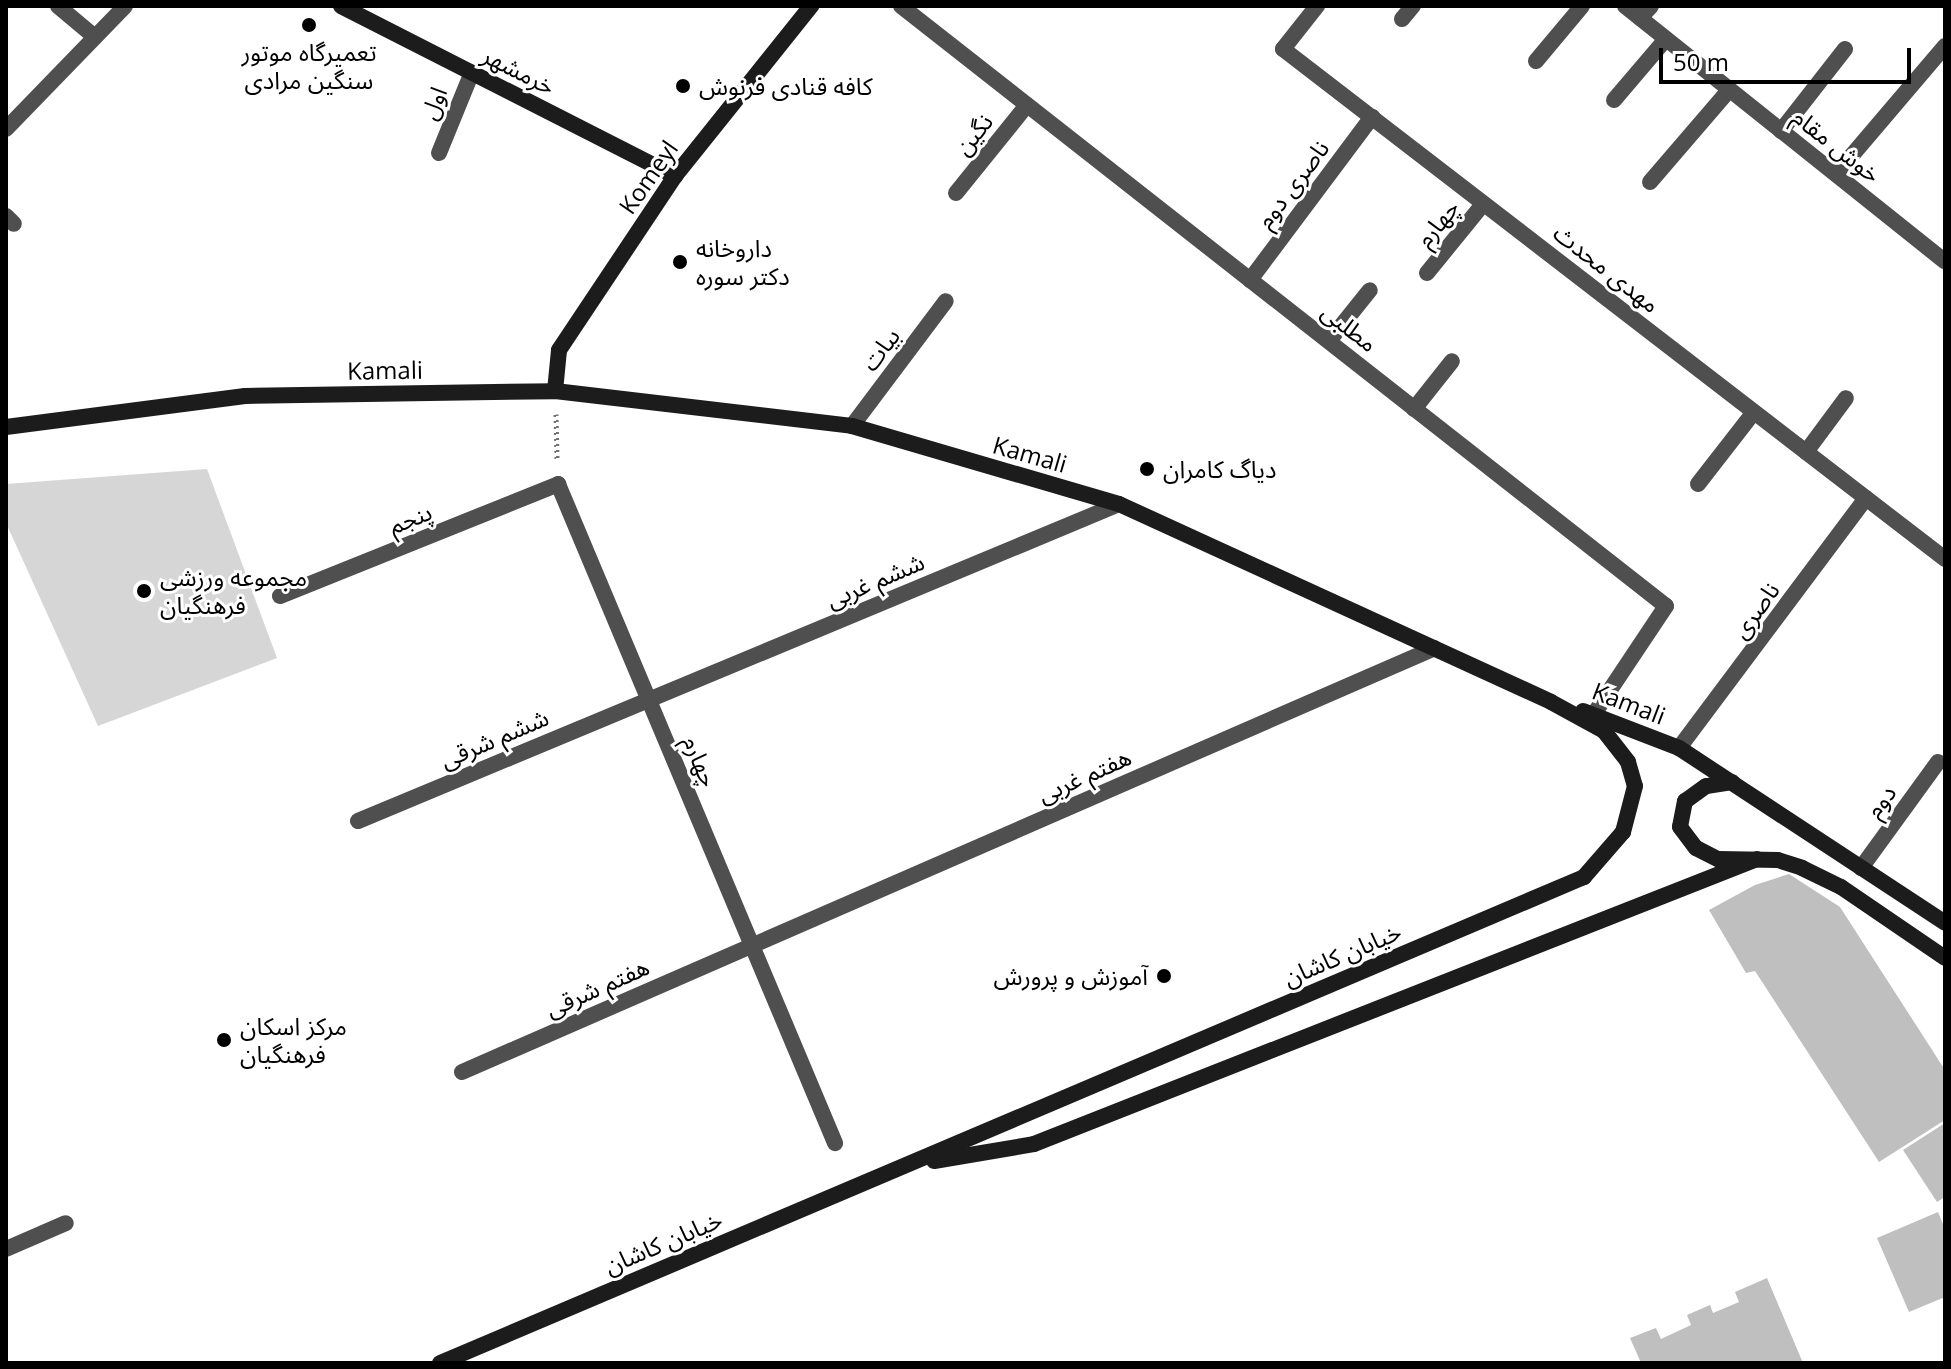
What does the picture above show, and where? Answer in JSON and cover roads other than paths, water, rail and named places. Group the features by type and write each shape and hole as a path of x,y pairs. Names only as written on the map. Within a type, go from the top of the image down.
{"main road":[{"name":"خرمشهر","path":"341,6 675,176"},
{"name":"Komeyl","path":"555,391 559,350 675,176 811,6"},
{"name":"Kamali","path":"6,427 245,396 555,391 852,426 1119,504 1551,702 1594,714 1679,748 1945,923"},
{"name":"خیابان کاشان","path":"440,1363 1584,877 1623,832 1635,786 1628,762 1604,731 1551,702"},
{"path":"1732,782 1706,786 1685,801 1680,827 1696,848 1718,859 1757,859 1802,868 1841,887 1945,958"},
{"name":"خیابان کاشان","path":"905,1166 1034,1144 1757,859"}],"street":[{"path":"58,6 95,37"},
{"path":"6,129 125,6"},
{"name":"مطلبی","path":"901,6 1666,606 1594,714"},
{"name":"مهدی محدث","path":"1317,6 1283,49 1945,559"},
{"path":"1536,61 1582,6"},
{"name":"خوش مقام","path":"1625,6 1646,12 1666,39 1945,261"},
{"path":"1614,100 1666,39"},
{"path":"1836,174 1945,46"},
{"path":"1781,131 1845,49"},
{"name":"اول","path":"439,153 472,72"},
{"path":"1650,182 1729,90"},
{"name":"نگین","path":"956,193 1027,105"},
{"name":"ناصری دوم","path":"1250,280 1372,117"},
{"name":"چهارم","path":"1427,273 1483,204"},
{"path":"1329,341 1370,290"},
{"name":"بیات","path":"852,426 946,301"},
{"path":"1414,409 1452,361"},
{"path":"1806,452 1846,398"},
{"path":"1698,484 1754,412"},
{"name":"چهارم","path":"558,484 835,1143"},
{"name":"پنجم","path":"280,596 558,484"},
{"name":"ناصری","path":"1679,748 1866,498"},
{"name":"ششم غربی","path":"649,700 1119,504"},
{"name":"هفتم غربی","path":"752,946 1435,648"},
{"name":"ششم شرقی","path":"358,821 649,700"},
{"name":"دوم","path":"1861,868 1938,762"},
{"name":"هفتم شرقی","path":"462,1072 752,946"},
{"path":"6,1249 66,1223"}],"place":[{"name":"تعمیرگاه موتور سنگین مرادی","path":"309,25"},
{"name":"کافه قنادی فرنوش","path":"683,86"},
{"name":"داروخانه دکتر سوره","path":"680,262"},
{"name":"دیاگ کامران","path":"1147,469"},
{"name":"مجموعه ورزشی فرهنگیان","path":"144,591"},
{"name":"آموزش و پرورش","path":"1164,976"},
{"name":"مرکز اسکان فرهنگیان","path":"224,1040"}]}
